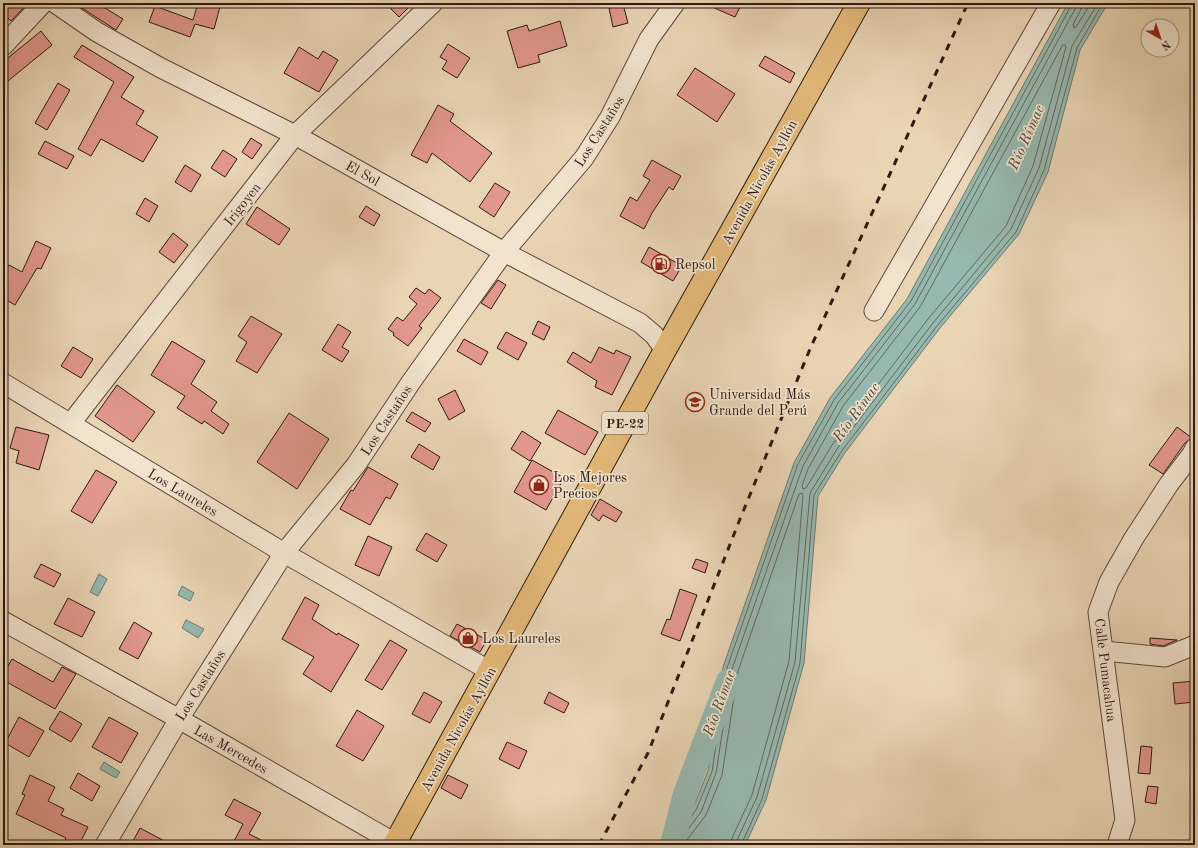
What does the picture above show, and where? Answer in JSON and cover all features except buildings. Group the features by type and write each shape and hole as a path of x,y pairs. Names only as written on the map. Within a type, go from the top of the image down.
{"highway":[{"name":"Avenida Nicolás Ayllón","path":"394,844 665,350 858,3"}],"street":[{"path":"3,46 43,3"},
{"name":"El Sol","path":"55,3 97,32 161,68 295,135 504,252 640,323 654,335 665,350"},
{"name":"Irigoyen","path":"72,423 295,135 433,3"},
{"name":"Los Castaños","path":"105,845 179,719 284,553 356,465 411,382 504,252 584,158 610,118 649,38 675,3"},
{"path":"874,311 1051,3"},
{"name":"Los Laureles","path":"3,383 72,423 284,553 490,670"},
{"name":"Calle Pumacahua","path":"1117,845 1125,820 1098,612 1109,582 1134,538 1169,484 1195,448"},
{"name":"Las Mercedes","path":"3,621 179,719 394,844"},
{"path":"1104,651 1165,657 1195,645"}],"water":[{"path":"1068,3 1108,3 1080,50 1048,172 1019,234 940,328 844,454 818,496 804,663 766,800 745,845 664,845 693,808 708,771 723,667 794,463 830,398 907,299"},
{"path":"99,574 107,579 98,596 90,592"},
{"path":"182,586 194,593 190,601 178,595"},
{"path":"186,620 204,629 198,638 182,628"},
{"path":"104,762 120,772 116,778 100,769"}],"waterway":[{"name":"Río Rímac","path":"672,845 685,794 728,681"}],"railway":[{"path":"599,845 648,753 740,519 810,349 968,3"}],"place":[{"name":"Repsol","path":"661,264"},
{"name":"Universidad Más Grande del Perú","path":"695,402"},
{"name":"Los Mejores Precios","path":"539,485"},
{"name":"Los Laureles","path":"468,638"}]}
